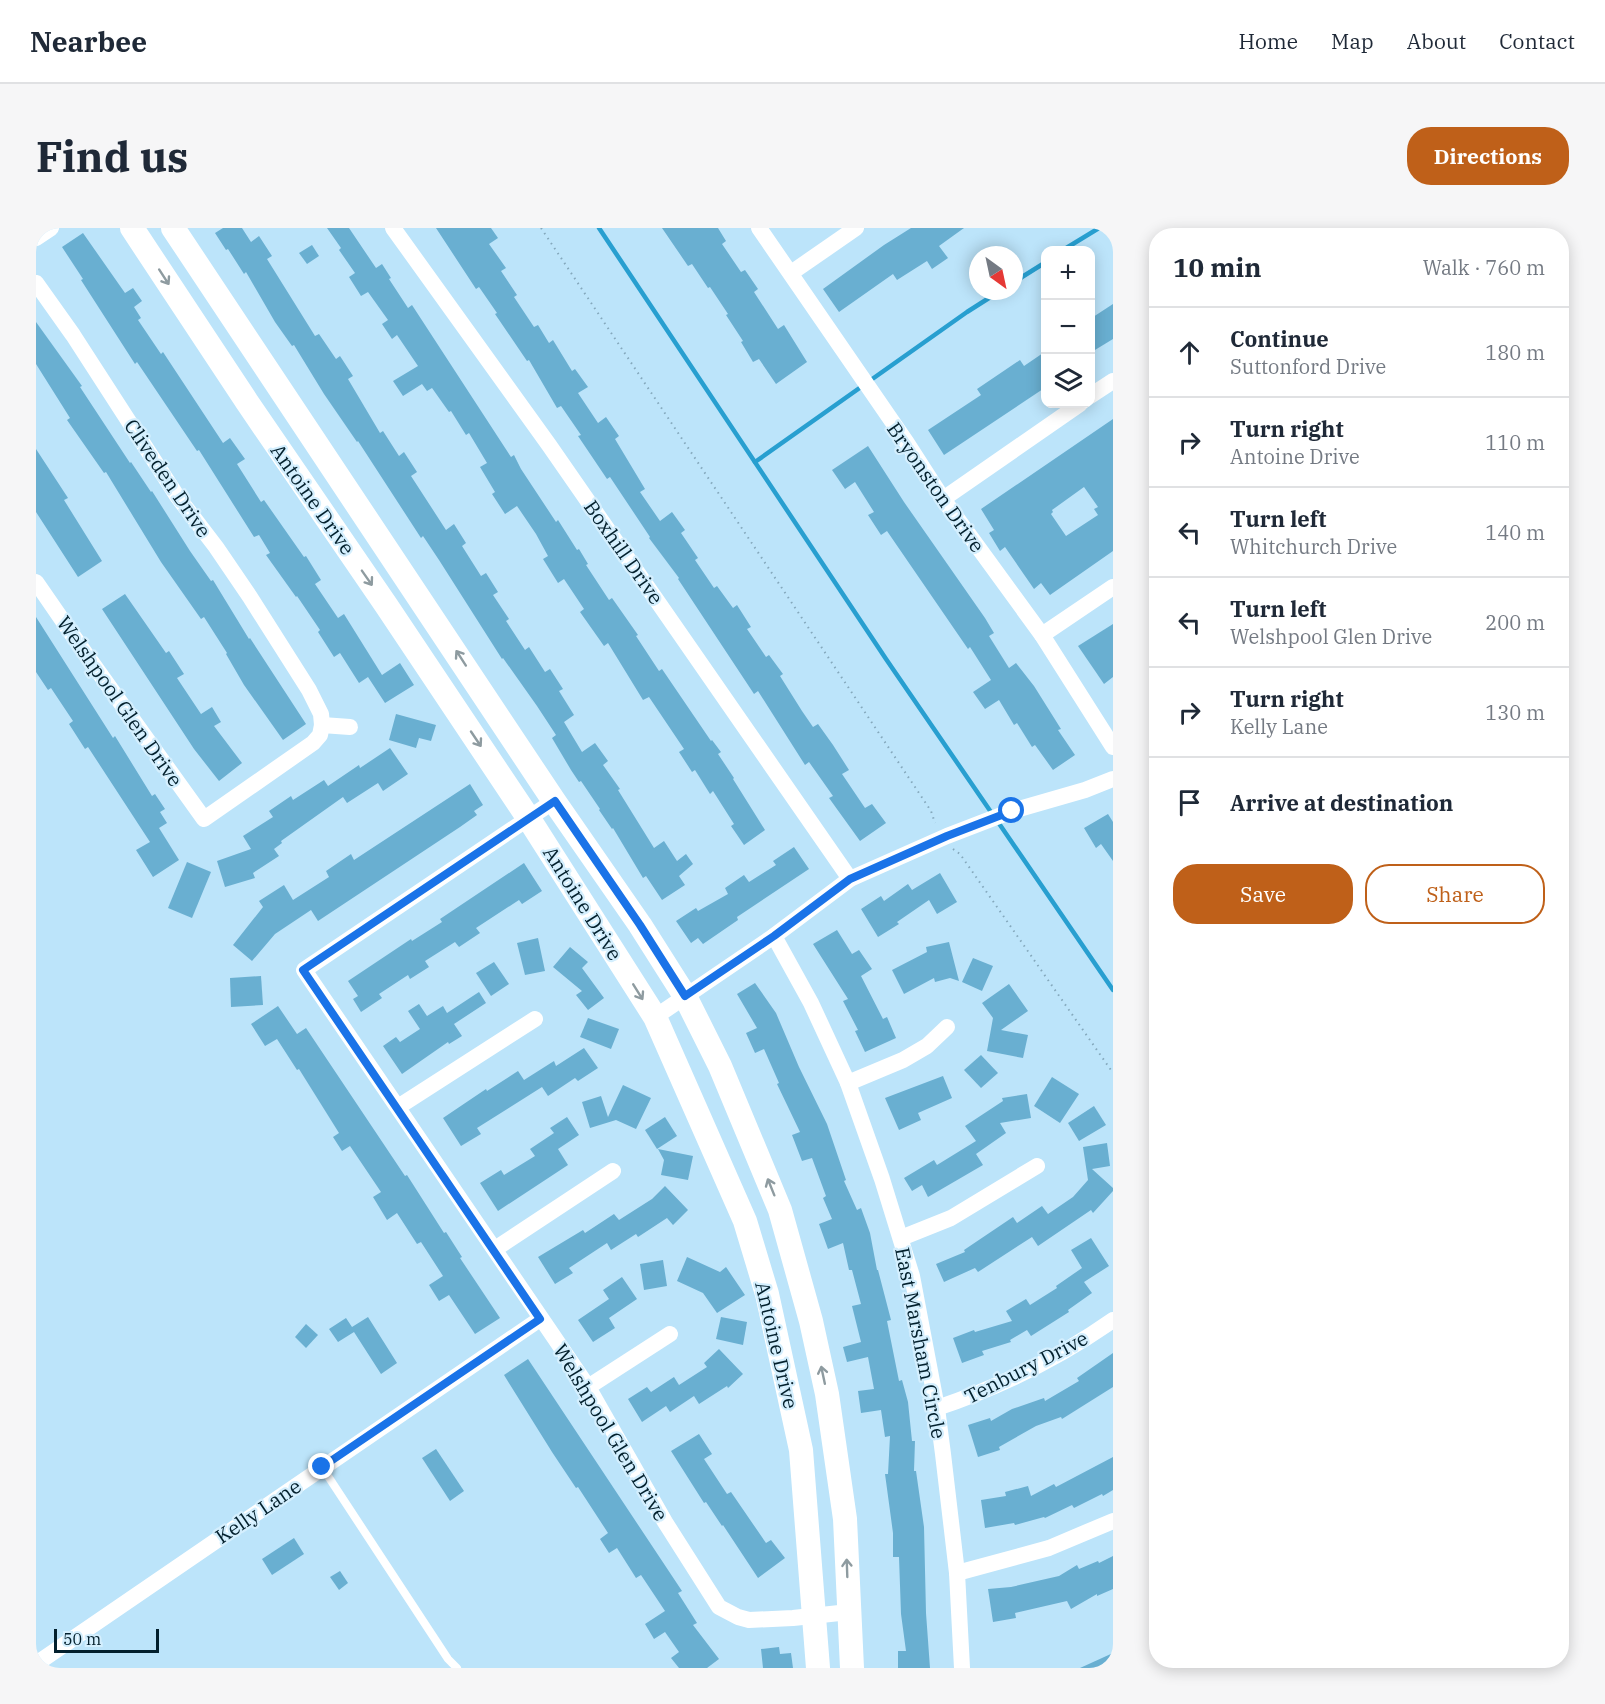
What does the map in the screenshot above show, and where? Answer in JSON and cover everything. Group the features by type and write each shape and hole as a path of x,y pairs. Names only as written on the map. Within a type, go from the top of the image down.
{"main road":[{"name":"Antoine Drive","path":"132,228 529,819 655,1017 745,1221 767,1294 801,1450 816,1616 818,1668"},
{"name":"Antoine Drive","path":"173,228 640,925 685,996 720,1066 780,1210 802,1286 827,1394 845,1519 852,1668"},
{"path":"247,402 276,383"},
{"path":"386,605 414,587"},
{"path":"767,1294 802,1286"}],"street":[{"path":"36,238 51,228"},
{"name":"Boxhill Drive","path":"393,228 549,445 850,879"},
{"name":"Bryonston Drive","path":"759,228 943,499 1042,635 1113,747"},
{"path":"791,273 856,228"},
{"name":"Cliveden Drive","path":"36,283 177,496 216,547 244,589 316,702 321,714 322,725"},
{"path":"1095,393 1113,381"},
{"path":"943,499 1074,408"},
{"path":"1042,635 1113,587"},
{"name":"Welshpool Glen Drive","path":"39,591 204,819 313,743 320,735 322,725"},
{"path":"322,725 350,727"},
{"path":"655,1017 774,936 850,879 1012,811 1085,790 1113,779"},
{"path":"529,819 555,801"},
{"name":"Welshpool Glen Drive","path":"529,819 303,970 588,1387 665,1522 719,1607 749,1620 849,1612"},
{"name":"East Marsham Circle","path":"774,936 811,1003 849,1083 912,1276 937,1408 957,1573 962,1668"},
{"path":"398,1107 535,1019"},
{"path":"849,1083 927,1046 947,1027"},
{"path":"901,1239 951,1218 1037,1166"},
{"path":"495,1249 613,1171"},
{"name":"Kelly Lane","path":"36,1664 540,1319"},
{"name":"Tenbury Drive","path":"937,1408 1004,1382 1041,1364 1113,1320"},
{"path":"588,1387 670,1334"},
{"path":"957,1573 1050,1548 1113,1521"}],"lane":[{"path":"322,1467 448,1659 457,1668"}],"path":[{"path":"541,228 931,811 944,838 960,854 1113,1073"}],"building":[{"path":"223,228 242,228 251,242 259,236 272,256 267,259 315,336 319,334 336,359 340,356 353,376 348,379 380,433 383,431 399,456 404,452 417,472 411,476 446,530 454,524 466,543 462,546 481,576 486,573 498,592 493,595 509,619 506,621 525,650 529,647 545,672 550,669 563,689 559,691 574,715 564,722 582,752 595,743 608,761 603,765 620,789 618,790 654,848 664,841 677,861 686,854 693,864 679,876 685,885 662,900 646,876 643,878 613,828 571,770 552,738 556,735 537,706 502,659 439,560 423,536 421,538 358,441 324,394 294,345 292,346 275,322 246,272 244,274 215,233"},
{"path":"327,228 349,228 376,268 382,264 408,308 412,305 511,457 514,455 556,522 558,520 577,550 579,549 588,564 586,565 609,600 612,598 638,635 636,636 659,671 662,669 721,752 718,754 765,830 744,845 731,826 734,824 713,791 710,794 695,770 692,772 679,752 684,749 649,697 643,700 608,643 604,646 580,612 584,609 564,579 558,583 543,559 548,556 517,506 505,514 492,494 495,492 480,467 487,463 469,433 466,435 451,411 449,412 432,388 427,391 422,384 403,396 393,381 418,366 397,335 392,339 382,324 388,320 368,292 361,296 349,277 355,273"},
{"path":"436,228 491,228 498,238 489,244 506,268 501,271 517,295 514,297 534,327 538,325 549,343 553,340 572,371 575,369 588,387 578,393 598,423 606,417 619,436 615,439 645,489 640,492 660,521 672,512 685,530 681,533 698,558 695,560 714,588 717,586 733,608 737,605 751,627 747,629 766,657 769,655 783,674 780,676 802,711 813,727 818,724 833,745 849,770 842,774 865,808 872,804 886,823 860,841 829,798 833,796 809,762 805,765 758,691 754,694 679,578 649,538 610,477 607,479 561,406 557,408 529,360 527,361 479,287 476,289"},
{"path":"662,228 718,228 726,241 722,244 741,272 745,270 758,289 754,292 778,329 784,325 807,362 776,384 759,359 753,362 726,315 728,314 710,287 708,288 692,264 688,266"},
{"path":"911,228 964,228 939,246 948,258 932,269 927,261 897,280 893,274 839,312 823,289"},
{"path":"83,233 125,293 133,288 142,301 134,307 141,318 138,320 161,354 163,352 223,443 230,438 245,459 237,464 261,502 264,500 304,557 306,556 321,580 315,584 338,618 344,614 382,675 400,663 414,685 385,703 368,677 359,683 340,653 334,657 318,632 320,630 266,555 270,553 259,535 254,537 199,450 197,451 137,362 135,364 81,280 83,279 62,247"},
{"path":"312,245 319,256 307,264 299,253"},
{"path":"1113,304 1113,339 1095,350 1095,316"},
{"path":"36,322 82,386 80,387 130,463 152,491 190,551 211,581 213,580 306,724 283,740 244,685 204,617 201,619 161,562 106,472 104,473 67,420 70,418 36,364"},
{"path":"1041,354 1041,390 944,455 928,430 981,395 977,389 1020,360 1024,366"},
{"path":"1113,419 1113,551 1050,595 1041,583 1034,589 1005,547 1000,551 989,533 994,530 981,509","holes":["1084,487 1098,507 1094,509 1098,515 1066,536 1051,514 1052,510"]},
{"path":"868,446 985,618 994,633 989,636 1009,668 1016,663 1034,686 1061,729 1058,730 1075,755 1053,770 1035,745 1032,747 1017,723 1014,725 999,700 985,709 973,692 991,680 970,647 968,649 887,531 881,535 868,515 874,512 855,482 845,489 832,470"},
{"path":"36,449 68,498 64,500 102,561 78,577 36,512"},
{"path":"125,594 166,653 169,651 184,674 177,678 201,714 212,707 221,722 214,726 242,763 219,781 194,749 102,609"},
{"path":"36,617 113,738 115,736 152,796 155,794 165,809 160,812 167,823 159,828 179,860 153,877 136,850 150,842 88,747 85,749 69,724 73,721 51,688 48,690 36,672"},
{"path":"1113,624 1113,677 1104,684 1078,646"},
{"path":"396,714 436,725 431,741 419,738 416,748 389,740"},
{"path":"390,748 408,774 383,791 378,783 347,803 343,797 281,841 282,843 274,849 279,856 253,873 255,878 225,887 217,861 251,849 243,836 273,817 269,811 291,796 293,800 324,780 328,786"},
{"path":"470,784 483,805 474,811 477,815 460,827 318,921 311,910 275,934 252,961 233,945 263,907 259,901 284,885 293,900 329,877 326,871 351,854 354,860"},
{"path":"1108,814 1113,822 1113,861 1101,844 1096,848 1084,828"},
{"path":"794,847 809,869 737,917 738,920 703,944 698,938 691,943 676,921 696,908 698,911 728,894 725,888 744,875 749,882 776,865 773,861"},
{"path":"187,862 211,872 192,918 168,908"},
{"path":"524,863 542,891 522,904 519,900 476,928 480,933 459,947 455,942 425,961 429,967 410,979 408,975 379,994 382,998 361,1012 353,999 358,996 348,981 411,939 412,941 442,922 440,919"},
{"path":"940,873 957,902 937,914 929,900 897,922 899,924 878,937 861,909 881,896 884,901 908,884 912,890"},
{"path":"837,930 852,954 859,950 872,969 861,976 883,1019 887,1017 896,1038 865,1052 855,1031 858,1030 843,1001 848,999 813,944"},
{"path":"538,938 545,971 525,975 517,943"},
{"path":"949,942 959,981 950,978 935,982 934,978 904,994 892,970 927,952 926,947"},
{"path":"570,947 588,962 582,968 604,998 588,1010 576,995 582,991 553,967"},
{"path":"973,958 993,966 982,991 962,982"},
{"path":"494,962 509,984 491,996 476,973"},
{"path":"261,976 263,1005 231,1007 230,978"},
{"path":"755,983 776,1013 827,1124 846,1180 844,1181 857,1210 861,1208 870,1233 877,1270 891,1320 887,1321 899,1381 902,1380 908,1402 912,1441 915,1441 914,1471 916,1471 924,1527 930,1668 898,1668 898,1651 906,1651 901,1614 899,1557 893,1557 893,1533 885,1474 888,1474 890,1436 885,1437 881,1410 861,1413 858,1391 874,1389 868,1357 847,1362 843,1347 861,1342 852,1306 861,1304 852,1270 849,1270 843,1243 828,1249 819,1224 832,1219 823,1198 826,1196 812,1158 802,1161 792,1135 800,1132 777,1084 779,1083 764,1049 755,1053 746,1033 757,1028 737,994"},
{"path":"1009,984 1028,1011 1001,1030 1028,1035 1023,1058 987,1051 993,1018 982,1003"},
{"path":"479,992 486,1003 454,1024 462,1036 449,1044 448,1042 402,1074 383,1046 396,1037 400,1042 420,1029 408,1011 419,1004 427,1016 443,1006 447,1013"},
{"path":"278,1006 297,1034 306,1028 444,1233 446,1232 462,1257 460,1258 500,1318 475,1334 449,1295 439,1301 429,1285 443,1276 421,1242 417,1244 397,1213 387,1220 373,1197 381,1192 350,1146 342,1151 333,1137 339,1133 299,1069 297,1070 277,1039 265,1046 251,1024"},
{"path":"588,1018 619,1029 611,1049 580,1037"},
{"path":"584,1048 598,1068 578,1081 575,1078 548,1096 542,1087 477,1128 481,1134 461,1146 443,1118 518,1071 524,1080 554,1061 556,1066"},
{"path":"981,1055 998,1073 981,1088 964,1070"},
{"path":"943,1076 952,1098 918,1113 921,1120 899,1130 885,1098"},
{"path":"1052,1077 1079,1094 1060,1123 1034,1106"},
{"path":"623,1085 651,1098 636,1129 616,1120 590,1128 582,1102 601,1096 608,1117"},
{"path":"1027,1094 1031,1118 1000,1123 1006,1133 976,1154 983,1165 928,1197 922,1185 912,1191 904,1178 934,1160 937,1165 976,1141 965,1126 1003,1101 1002,1098"},
{"path":"1094,1106 1106,1125 1079,1141 1068,1123"},
{"path":"567,1117 579,1135 558,1149 568,1165 498,1211 480,1183 501,1170 504,1175 535,1156 530,1149 554,1133 550,1128"},
{"path":"665,1117 677,1136 657,1149 645,1130"},
{"path":"1107,1143 1110,1166 1092,1169 1113,1188 1113,1191 1093,1213 1091,1210 1038,1246 1032,1237 978,1272 975,1268 944,1282 936,1264 965,1252 964,1250 1013,1217 1017,1223 1042,1206 1048,1214 1073,1197 1088,1180 1083,1147"},
{"path":"658,1149 693,1156 688,1180 661,1175 664,1160"},
{"path":"665,1186 688,1210 673,1225 667,1218 638,1237 636,1234 611,1250 607,1243 569,1268 573,1273 555,1284 538,1257 583,1230 585,1233 614,1214 619,1220 652,1199"},
{"path":"1091,1238 1109,1266 1084,1282 1092,1293 1068,1310 1069,1312 1031,1336 1027,1330 1010,1340 1011,1342 982,1351 984,1355 962,1363 953,1338 974,1330 975,1332 1012,1321 1006,1311 1026,1299 1030,1305 1057,1288 1056,1286 1082,1268 1071,1250"},
{"path":"687,1257 720,1272 726,1267 745,1295 717,1313 703,1293 677,1281"},
{"path":"663,1260 667,1286 644,1290 640,1264"},
{"path":"622,1277 637,1299 609,1318 615,1328 593,1342 578,1320 609,1299 603,1290"},
{"path":"368,1317 397,1363 381,1374 354,1332 338,1342 329,1329 346,1318 352,1327"},
{"path":"721,1317 747,1322 743,1345 716,1339"},
{"path":"306,1324 318,1335 306,1348 295,1337"},
{"path":"719,1349 743,1374 728,1388 727,1386 699,1404 694,1396 670,1412 666,1406 642,1422 628,1399 647,1387 651,1392 674,1377 679,1385 707,1367 704,1363"},
{"path":"1113,1353 1113,1387 1062,1419 1061,1417 1036,1426 999,1447 1000,1450 978,1457 968,1425 990,1418 991,1421 1012,1409 1044,1398 1045,1401 1079,1381 1077,1378"},
{"path":"528,1359 682,1591 678,1593 697,1623 693,1625 719,1659 707,1668 679,1668 671,1658 679,1652 665,1632 654,1639 645,1624 665,1611 641,1575 636,1578 617,1548 609,1553 600,1539 608,1533 552,1452 504,1375"},
{"path":"699,1434 712,1454 704,1459 727,1494 731,1492 766,1543 771,1540 785,1558 758,1578 723,1525 706,1502 704,1503 671,1451"},
{"path":"436,1449 464,1491 450,1501 422,1458"},
{"path":"1113,1457 1113,1490 1103,1496 1102,1494 1074,1508 1072,1505 1045,1518 1015,1525 1014,1523 985,1528 981,1500 1006,1496 1005,1492 1028,1486 1031,1496 1054,1484 1056,1487"},
{"path":"294,1538 304,1554 272,1575 262,1559"},
{"path":"1113,1556 1113,1589 1097,1596 1097,1594 1071,1609 1067,1601 1015,1613 1016,1618 993,1622 988,1589 1011,1587 1059,1576 1077,1565 1079,1569"},
{"path":"340,1571 348,1583 339,1590 330,1577"},
{"path":"779,1647 780,1654 791,1653 793,1668 763,1668 761,1649"},
{"path":"1113,1653 1113,1668 1080,1668"}],"waterway":[{"path":"599,228 886,659 993,815"},
{"path":"1070,246 1099,228"},
{"path":"1023,276 1041,265"},
{"path":"755,462 986,300"},
{"path":"998,822 1113,990"}],"route":[{"path":"322,1467 540,1319 495,1249 303,970 555,801 640,925 685,996 774,936 850,879 947,836 1012,811"}]}
